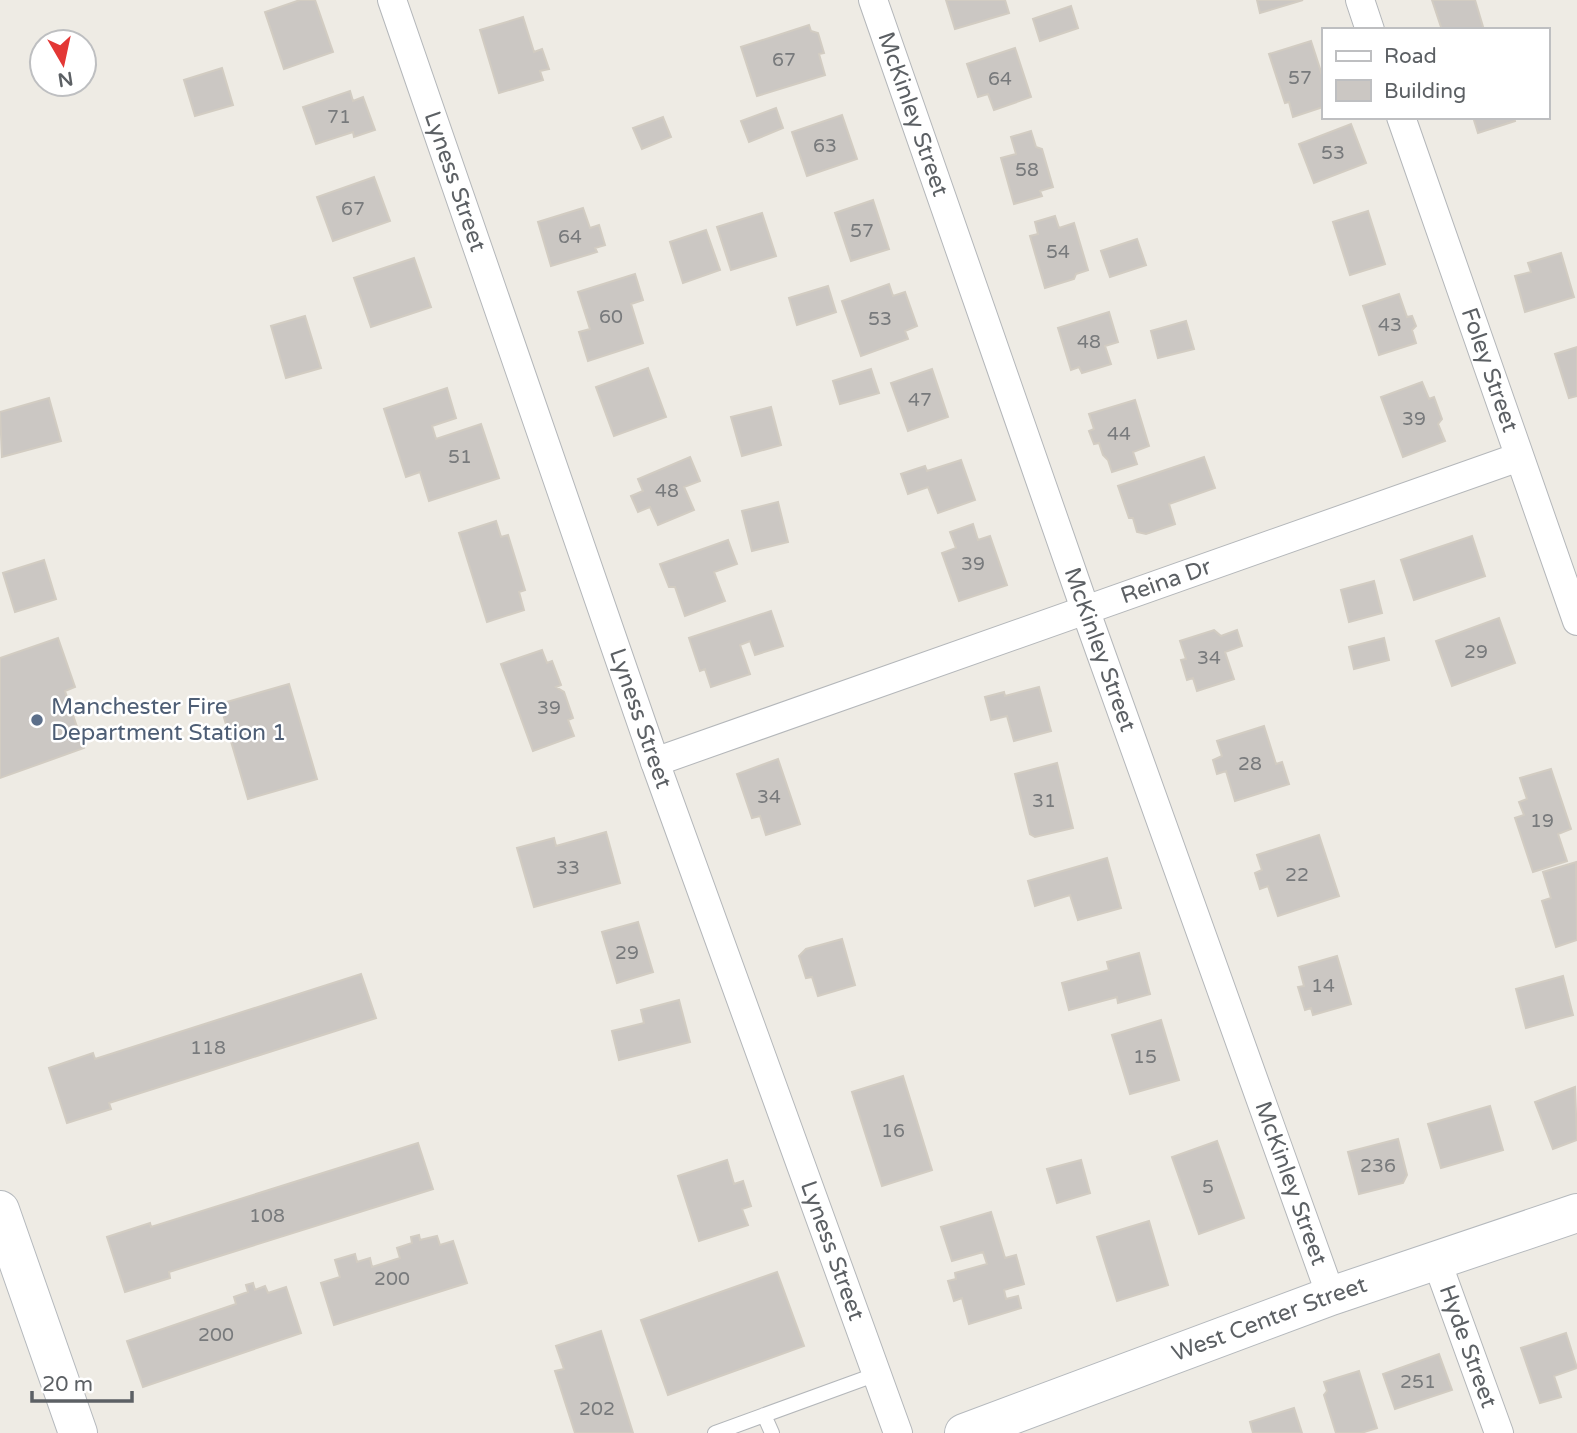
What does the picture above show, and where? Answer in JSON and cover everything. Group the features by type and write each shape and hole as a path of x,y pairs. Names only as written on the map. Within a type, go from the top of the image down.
{"main road":[{"path":"0,1210 78,1433"},
{"name":"West Center Street","path":"964,1433 1332,1296 1577,1213"}],"street":[{"name":"Lyness Street","path":"392,0 655,762 898,1433"},
{"name":"McKinley Street","path":"873,0 1085,609 1332,1296"},
{"path":"1360,0 1369,28"},
{"name":"Foley Street","path":"1402,119 1577,621"},
{"name":"Reina Dr","path":"655,762 1520,457"},
{"name":"Hyde Street","path":"1436,1259 1499,1433"}],"lane":[{"path":"715,1433 877,1374"},
{"path":"764,1415 772,1433"}],"building":[{"path":"300,0 315,0 333,52 284,69 265,12"},
{"path":"946,0 1005,0 1009,13 955,29"},
{"path":"1257,0 1303,0 1260,13"},
{"path":"1432,0 1475,0 1483,28 1441,28"},
{"path":"1071,6 1078,28 1040,41 1033,19"},
{"path":"523,17 534,52 542,49 549,69 540,71 543,80 499,93 480,30"},
{"path":"809,25 811,31 818,33 824,53 819,54 825,75 757,96 741,47"},
{"path":"1311,41 1322,75 1322,107 1293,117 1289,102 1285,103 1269,54"},
{"path":"1015,48 1031,97 994,110 988,94 978,97 967,64"},
{"path":"222,68 233,105 195,116 184,80"},
{"path":"350,91 353,101 363,97 375,130 354,137 353,132 316,144 303,107"},
{"path":"776,108 783,128 749,142 741,121"},
{"path":"842,115 857,159 807,176 792,132"},
{"path":"663,117 671,137 642,149 633,128"},
{"path":"1474,119 1514,119 1515,121 1478,133"},
{"path":"1351,124 1366,163 1314,183 1299,144"},
{"path":"1031,131 1036,147 1042,149 1053,187 1040,191 1042,196 1014,204 1001,158 1016,154 1011,137"},
{"path":"374,177 390,221 333,241 317,197"},
{"path":"873,200 889,249 851,261 835,213"},
{"path":"583,208 590,228 599,225 605,245 595,248 597,252 551,266 538,222"},
{"path":"1368,211 1385,264 1350,275 1333,222"},
{"path":"762,213 776,256 731,270 717,227"},
{"path":"1055,216 1059,228 1074,223 1088,270 1076,274 1074,279 1045,288 1030,236 1038,234 1035,222"},
{"path":"706,230 720,270 683,283 670,242"},
{"path":"1137,239 1146,265 1110,277 1101,251"},
{"path":"1561,253 1574,297 1525,312 1515,276 1531,272 1528,263"},
{"path":"414,258 431,307 371,327 354,278"},
{"path":"635,274 643,300 631,304 643,343 588,361 579,332 590,329 578,292"},
{"path":"889,284 893,296 905,292 917,326 905,331 908,339 861,356 842,301"},
{"path":"828,286 836,312 797,325 789,298"},
{"path":"1399,294 1407,317 1412,316 1416,326 1412,330 1416,343 1379,355 1363,306"},
{"path":"1109,312 1118,342 1105,346 1111,364 1082,373 1079,367 1071,370 1058,328"},
{"path":"305,316 321,368 286,378 271,326"},
{"path":"1186,321 1194,349 1158,358 1151,331"},
{"path":"1577,347 1577,396 1569,398 1555,354"},
{"path":"648,368 666,417 614,436 596,387"},
{"path":"871,369 879,393 840,404 833,381"},
{"path":"932,369 948,417 908,431 891,383"},
{"path":"1422,382 1429,399 1434,397 1442,419 1438,424 1445,441 1403,457 1381,397"},
{"path":"447,388 456,418 432,426 436,439 481,424 499,478 429,501 420,472 406,477 384,409"},
{"path":"49,398 61,441 2,457 0,412"},
{"path":"1135,400 1149,446 1133,452 1137,464 1112,472 1099,443 1094,444 1089,431 1094,429 1089,414"},
{"path":"771,407 781,445 742,456 731,417"},
{"path":"690,457 700,481 684,487 694,510 658,525 650,507 638,512 631,496 643,491 638,479"},
{"path":"1204,457 1215,488 1169,504 1175,524 1146,534 1137,532 1118,486"},
{"path":"961,460 975,500 938,513 928,487 908,494 901,474 925,466 927,471"},
{"path":"778,502 788,542 752,551 742,511"},
{"path":"496,521 501,537 508,535 525,590 519,592 524,610 487,622 459,533"},
{"path":"973,524 978,540 990,536 1007,585 959,601 942,553 956,548 950,532"},
{"path":"1472,536 1485,576 1414,600 1401,560"},
{"path":"728,540 737,564 714,572 725,601 685,616 675,587 669,587 660,564"},
{"path":"44,560 56,599 15,612 3,573"},
{"path":"1374,581 1382,613 1349,622 1341,590"},
{"path":"771,611 783,646 755,655 750,641 740,645 750,674 711,687 705,669 700,671 689,638"},
{"path":"1499,618 1515,663 1452,686 1436,641"},
{"path":"1214,630 1221,636 1237,630 1242,646 1225,652 1234,679 1197,691 1193,678 1187,680 1181,660 1186,659 1180,641"},
{"name":"Manchester Fire Department Station 1","path":"58,638 75,687 65,691 84,748 0,778 0,658"},
{"path":"1384,638 1389,660 1354,669 1349,647"},
{"path":"542,650 547,663 552,661 561,685 556,687 564,692 573,718 568,720 574,736 533,751 501,664"},
{"path":"289,684 317,779 248,799 220,704"},
{"path":"1039,687 1051,731 1014,741 1007,716 991,720 985,697 1004,692 1005,696"},
{"path":"1264,726 1276,764 1282,762 1289,784 1235,801 1226,771 1217,774 1213,760 1222,756 1217,741"},
{"path":"778,759 800,824 766,835 760,816 752,818 737,774"},
{"path":"1057,763 1073,828 1035,837 1030,834 1015,774"},
{"path":"1551,769 1571,829 1558,834 1567,861 1533,872 1515,818 1524,815 1519,802 1527,799 1520,778"},
{"path":"606,832 620,883 534,907 517,848 554,838 556,846"},
{"path":"1319,835 1339,896 1278,916 1268,886 1260,889 1255,873 1262,870 1257,855"},
{"path":"1107,858 1121,908 1078,920 1070,895 1035,906 1028,881"},
{"path":"1576,862 1577,940 1556,947 1542,901 1551,898 1543,872"},
{"path":"638,922 653,972 617,983 602,932"},
{"path":"842,939 855,985 818,996 812,977 806,978 799,956 806,949"},
{"path":"1139,953 1150,994 1118,1003 1117,997 1069,1010 1062,983 1109,970 1107,962"},
{"path":"1337,956 1351,1004 1313,1015 1311,1008 1305,1010 1298,987 1304,986 1299,967"},
{"path":"361,974 376,1018 109,1103 111,1109 67,1123 49,1068 93,1053 95,1059"},
{"path":"1563,976 1573,1015 1526,1028 1516,989"},
{"path":"679,1000 690,1042 619,1060 612,1031 644,1023 641,1010"},
{"path":"1161,1020 1179,1080 1130,1094 1112,1035"},
{"path":"903,1076 932,1170 882,1186 852,1092"},
{"path":"1575,1087 1577,1140 1553,1149 1535,1102"},
{"path":"1490,1106 1503,1150 1441,1168 1428,1124"},
{"path":"1398,1139 1407,1175 1403,1183 1359,1194 1348,1152"},
{"path":"1217,1141 1244,1218 1199,1234 1172,1157"},
{"path":"418,1143 433,1189 169,1272 170,1278 125,1292 107,1237 150,1223 151,1227"},
{"path":"727,1160 734,1184 743,1181 751,1206 742,1209 748,1225 699,1241 678,1176"},
{"path":"1081,1160 1090,1193 1057,1203 1047,1169"},
{"path":"991,1212 1005,1258 1016,1255 1024,1284 1004,1290 1006,1299 1018,1296 1021,1308 969,1324 962,1298 954,1301 948,1281 956,1279 955,1273 987,1264 983,1252 952,1261 941,1227"},
{"path":"1149,1221 1168,1285 1117,1301 1097,1237"},
{"path":"419,1235 420,1240 437,1236 440,1245 453,1241 467,1283 334,1325 321,1283 340,1277 335,1260 355,1254 357,1262 370,1258 372,1267 400,1258 397,1248 412,1243 411,1237"},
{"path":"777,1272 804,1346 668,1395 641,1320"},
{"path":"253,1283 255,1290 265,1286 268,1293 286,1287 301,1333 143,1387 127,1341 236,1304 234,1297 248,1292 246,1285"},
{"path":"601,1331 633,1433 575,1433 555,1371 564,1369 556,1346"},
{"path":"1566,1333 1577,1368 1554,1376 1561,1397 1540,1403 1521,1348"},
{"path":"1439,1354 1452,1390 1395,1409 1383,1374"},
{"path":"1359,1371 1377,1428 1361,1433 1336,1433 1324,1395 1327,1391 1324,1382"},
{"path":"1294,1408 1302,1433 1253,1433 1250,1422"}],"place":[{"name":"Manchester Fire Department Station 1","path":"37,720"}]}
